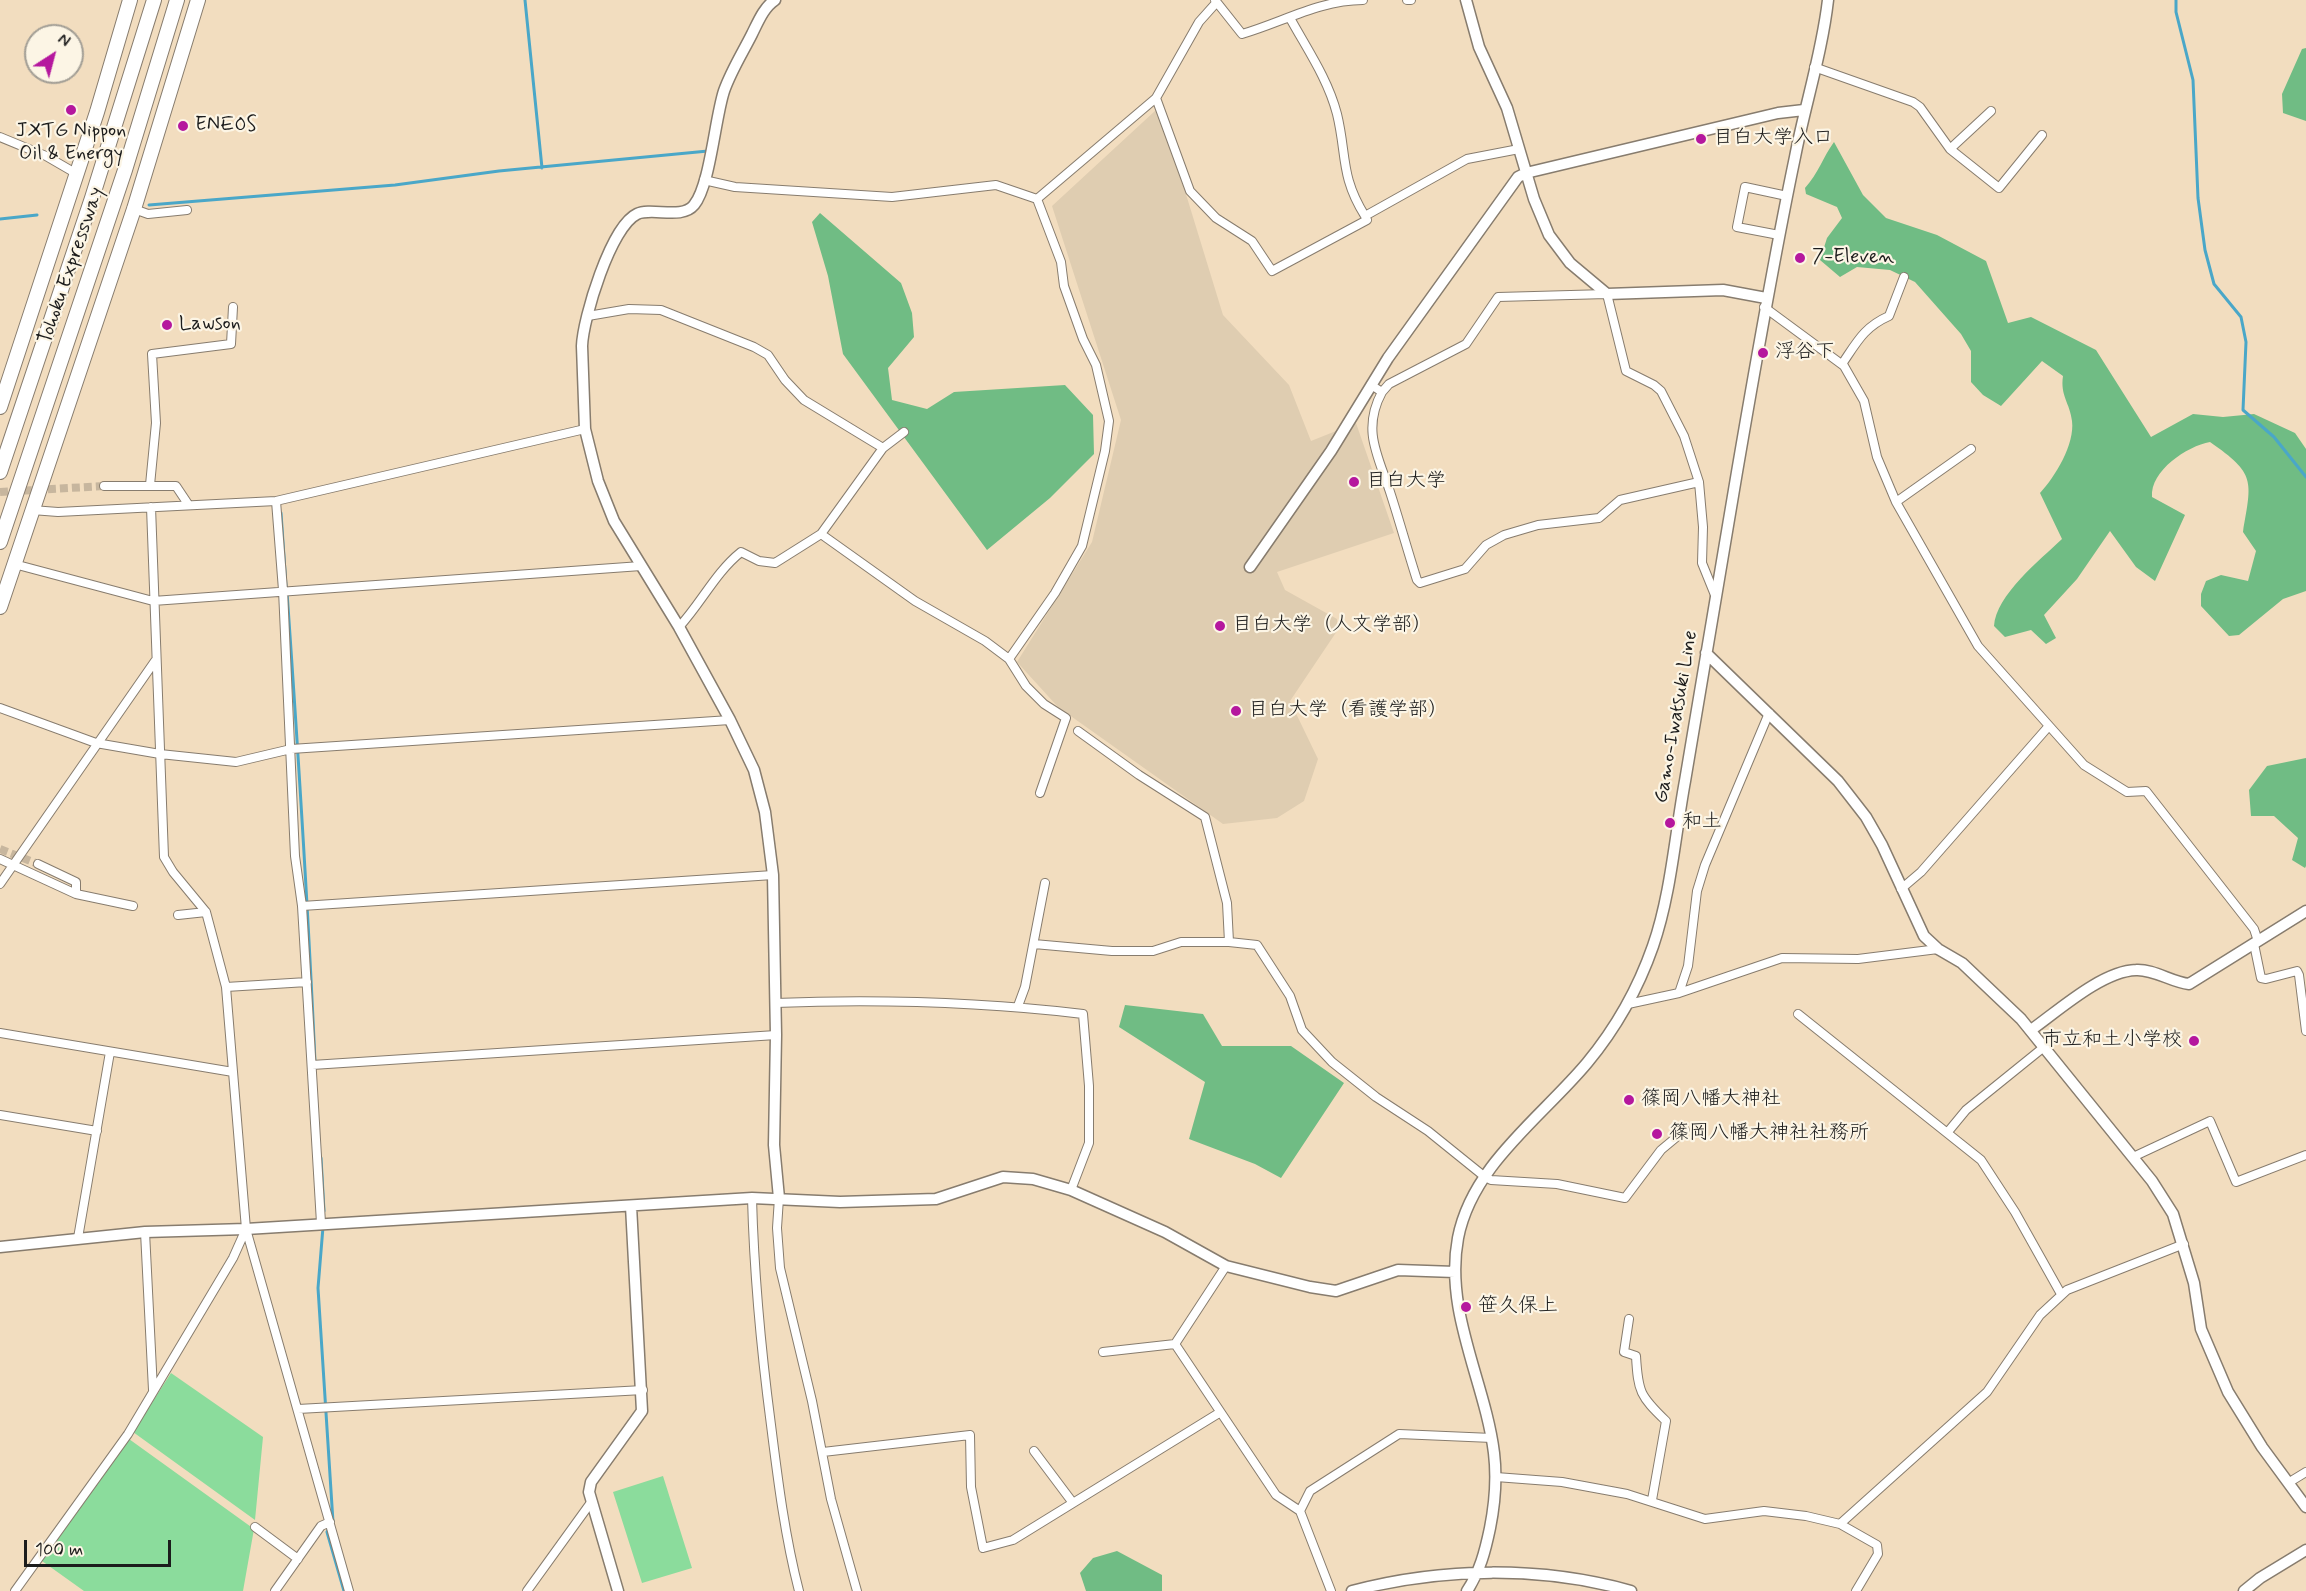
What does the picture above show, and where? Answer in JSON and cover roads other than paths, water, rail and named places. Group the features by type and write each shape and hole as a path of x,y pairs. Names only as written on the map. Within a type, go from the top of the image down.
{"highway":[{"path":"0,407 77,174 130,0"},
{"name":"Tohoku Expressway","path":"0,472 92,198 154,0"},
{"name":"Tohoku Expressway","path":"0,542 125,170 177,0"},
{"path":"0,607 134,209 198,0"}],"street":[{"path":"775,0 764,11 724,91 704,180 694,205 686,211 637,214 626,223 613,245 588,316 582,346 585,429 598,481 614,521 679,627 730,720 754,770 771,842 776,1003 774,1144 779,1198 777,1228 780,1268 823,1452 831,1499 856,1591"},
{"path":"1037,199 1156,98 1199,22 1216,2 1242,34 1310,9 1348,0 1363,0"},
{"path":"1466,0 1479,47 1507,108 1542,220 1558,251 1607,294 1626,371 1661,391 1684,436 1700,482 1703,527 1702,563 1715,596"},
{"name":"Gamo-Iwatsuki Line","path":"1467,1591 1478,1573 1492,1515 1496,1477 1492,1438 1458,1305 1455,1272 1462,1222 1485,1177 1499,1158 1587,1063 1628,1004 1646,964 1661,915 1765,303 1828,0"},
{"path":"1156,98 1190,191 1216,218 1252,241 1272,271 1367,220 1347,179 1337,114 1326,82 1290,18"},
{"path":"1814,67 1913,102 1920,107 1950,149 1999,188 2042,135"},
{"path":"1250,567 1331,451 1371,385 1512,184 1526,172 1778,113 1804,110"},
{"path":"1950,149 1990,111"},
{"path":"0,138 46,156 77,174"},
{"path":"1365,216 1467,159 1520,149"},
{"path":"704,180 735,187 892,197 996,185 1037,199"},
{"path":"1779,235 1737,227 1745,187 1787,196"},
{"path":"1009,659 1055,592 1082,546 1105,451 1109,421 1096,365 1083,339 1064,286 1061,262 1037,199"},
{"path":"134,209 147,214 187,210"},
{"path":"1842,364 1864,331 1872,323 1889,316 1904,277"},
{"path":"1700,482 1620,500 1599,518 1538,525 1504,535 1486,545 1465,569 1420,583 1417,580 1390,491 1374,452 1372,434 1374,413 1382,392 1389,384 1466,344 1498,297 1715,290 1765,303 1842,364 1864,401 1877,457 1896,502 1978,646 2048,727 2093,773 2127,792 2146,790 2254,929 2261,978 2266,980 2297,971 2306,1031"},
{"path":"150,485 156,423 152,354 231,344 233,307"},
{"path":"588,316 629,309 661,310 754,347 768,355 785,380 804,400 883,448"},
{"path":"1371,385 1382,392"},
{"path":"32,510 58,512 276,501 585,429"},
{"path":"679,627 698,606 713,581 741,552 759,561 775,563 821,534 883,448 904,432"},
{"path":"1896,502 1971,449"},
{"path":"104,486 176,486 188,504"},
{"path":"276,501 283,590 295,856 302,906 321,1223"},
{"path":"151,507 164,857 173,872 206,912 226,987 246,1229 349,1591"},
{"path":"821,534 915,601 958,624 1009,659 1038,698 1066,718 1040,793"},
{"path":"14,564 153,601 641,566"},
{"path":"1706,653 1838,782 1866,817 1924,936 1938,949 1962,963 2031,1030 2133,1157 2173,1214 2184,1245 2201,1329 2228,1392 2306,1508"},
{"path":"0,884 155,661"},
{"path":"0,708 96,743 160,754 236,762 291,749 730,720"},
{"path":"1679,993 1688,966 1697,891 1705,865 1769,713"},
{"path":"1901,889 1922,872 2048,727"},
{"path":"1078,731 1139,775 1205,817 1227,903 1229,942"},
{"path":"0,859 76,894 133,906"},
{"path":"38,864 76,882 76,894"},
{"path":"302,906 773,875"},
{"path":"1018,1006 1025,987 1045,883"},
{"path":"2031,1030 2095,986 2119,973 2136,969 2190,984 2306,911"},
{"path":"178,915 206,912"},
{"path":"1034,944 1112,951 1153,951 1181,942 1229,942 1257,945 1290,996 1302,1030 1332,1062 1376,1097 1428,1131 1491,1180 1557,1184 1625,1198 1661,1150 1685,1130"},
{"path":"1628,1004 1679,993 1782,958 1858,959 1938,949"},
{"path":"226,987 307,982"},
{"path":"776,1003 870,999 1018,1006 1083,1014 1089,1086 1089,1143 1071,1190"},
{"path":"1798,1014 1981,1160 2015,1212 2061,1294"},
{"path":"0,1033 233,1072"},
{"path":"312,1065 776,1035"},
{"path":"1947,1132 1966,1110 2044,1047"},
{"path":"78,1238 110,1052"},
{"path":"0,1115 97,1131"},
{"path":"2133,1157 2210,1121 2236,1182 2306,1155"},
{"path":"0,1247 145,1232 246,1229 752,1198 840,1202 936,1198 1003,1177 1033,1179 1071,1190 1157,1229 1226,1266 1248,1274 1336,1291 1398,1270 1455,1272"},
{"path":"752,1198 754,1271 761,1350 780,1497 799,1591"},
{"path":"618,1591 589,1492 591,1482 642,1412 643,1390 631,1206"},
{"path":"15,1591 128,1434 233,1258 246,1229"},
{"path":"145,1232 153,1391"},
{"path":"1840,1524 1987,1392 2040,1315 2061,1294 2110,1271 2184,1245"},
{"path":"1175,1344 1226,1266"},
{"path":"1629,1318 1624,1352 1636,1356 1638,1387 1646,1402 1666,1421 1652,1500"},
{"path":"1103,1352 1175,1344"},
{"path":"1175,1344 1219,1413 1276,1494 1300,1511 1331,1591"},
{"path":"298,1409 643,1390"},
{"path":"823,1452 970,1435 971,1487 983,1548 1012,1540 1219,1413"},
{"path":"1300,1511 1310,1491 1399,1434 1492,1438"},
{"path":"1034,1451 1072,1503"},
{"path":"2288,1483 2306,1472"},
{"path":"1496,1477 1562,1482 1652,1500 1705,1519 1764,1511 1806,1516 1840,1524 1877,1545 1878,1554 1856,1591"},
{"path":"527,1591 592,1501"},
{"path":"275,1591 321,1526 330,1522"},
{"path":"255,1527 297,1559"},
{"path":"2244,1591 2260,1578 2306,1550"},
{"path":"1352,1591 1416,1578 1478,1573 1556,1577 1631,1591"}],"waterway":[{"path":"525,0 542,168"},
{"path":"2176,0 2176,12 2193,80 2198,198 2205,250 2214,284 2241,317 2246,342 2243,410 2274,437 2306,477"},
{"path":"149,205 395,185 499,171 708,151"},
{"path":"0,219 37,215"},
{"path":"281,513 286,586"},
{"path":"287,592 315,1062"},
{"path":"321,1158 324,1211"},
{"path":"323,1227 318,1288 333,1522"},
{"path":"329,1528 327,1532 344,1591"}],"tunnel":[{"path":"0,492 104,486"},
{"path":"0,849 38,864"}],"place":[{"name":"JXTG Nippon Oil & Energy","path":"71,110"},
{"name":"ENEOS","path":"183,126"},
{"name":"目白大学入口","path":"1701,139"},
{"name":"7-Eleven","path":"1800,258"},
{"name":"Lawson","path":"167,325"},
{"name":"浮谷下","path":"1763,353"},
{"name":"目白大学","path":"1354,482"},
{"name":"目白大学（人文学部）","path":"1220,626"},
{"name":"目白大学（看護学部）","path":"1236,711"},
{"name":"和土","path":"1670,823"},
{"name":"市立和土小学校","path":"2194,1041"},
{"name":"篠岡八幡大神社","path":"1629,1100"},
{"name":"篠岡八幡大神社社務所","path":"1657,1134"},
{"name":"笹久保上","path":"1466,1307"}]}
